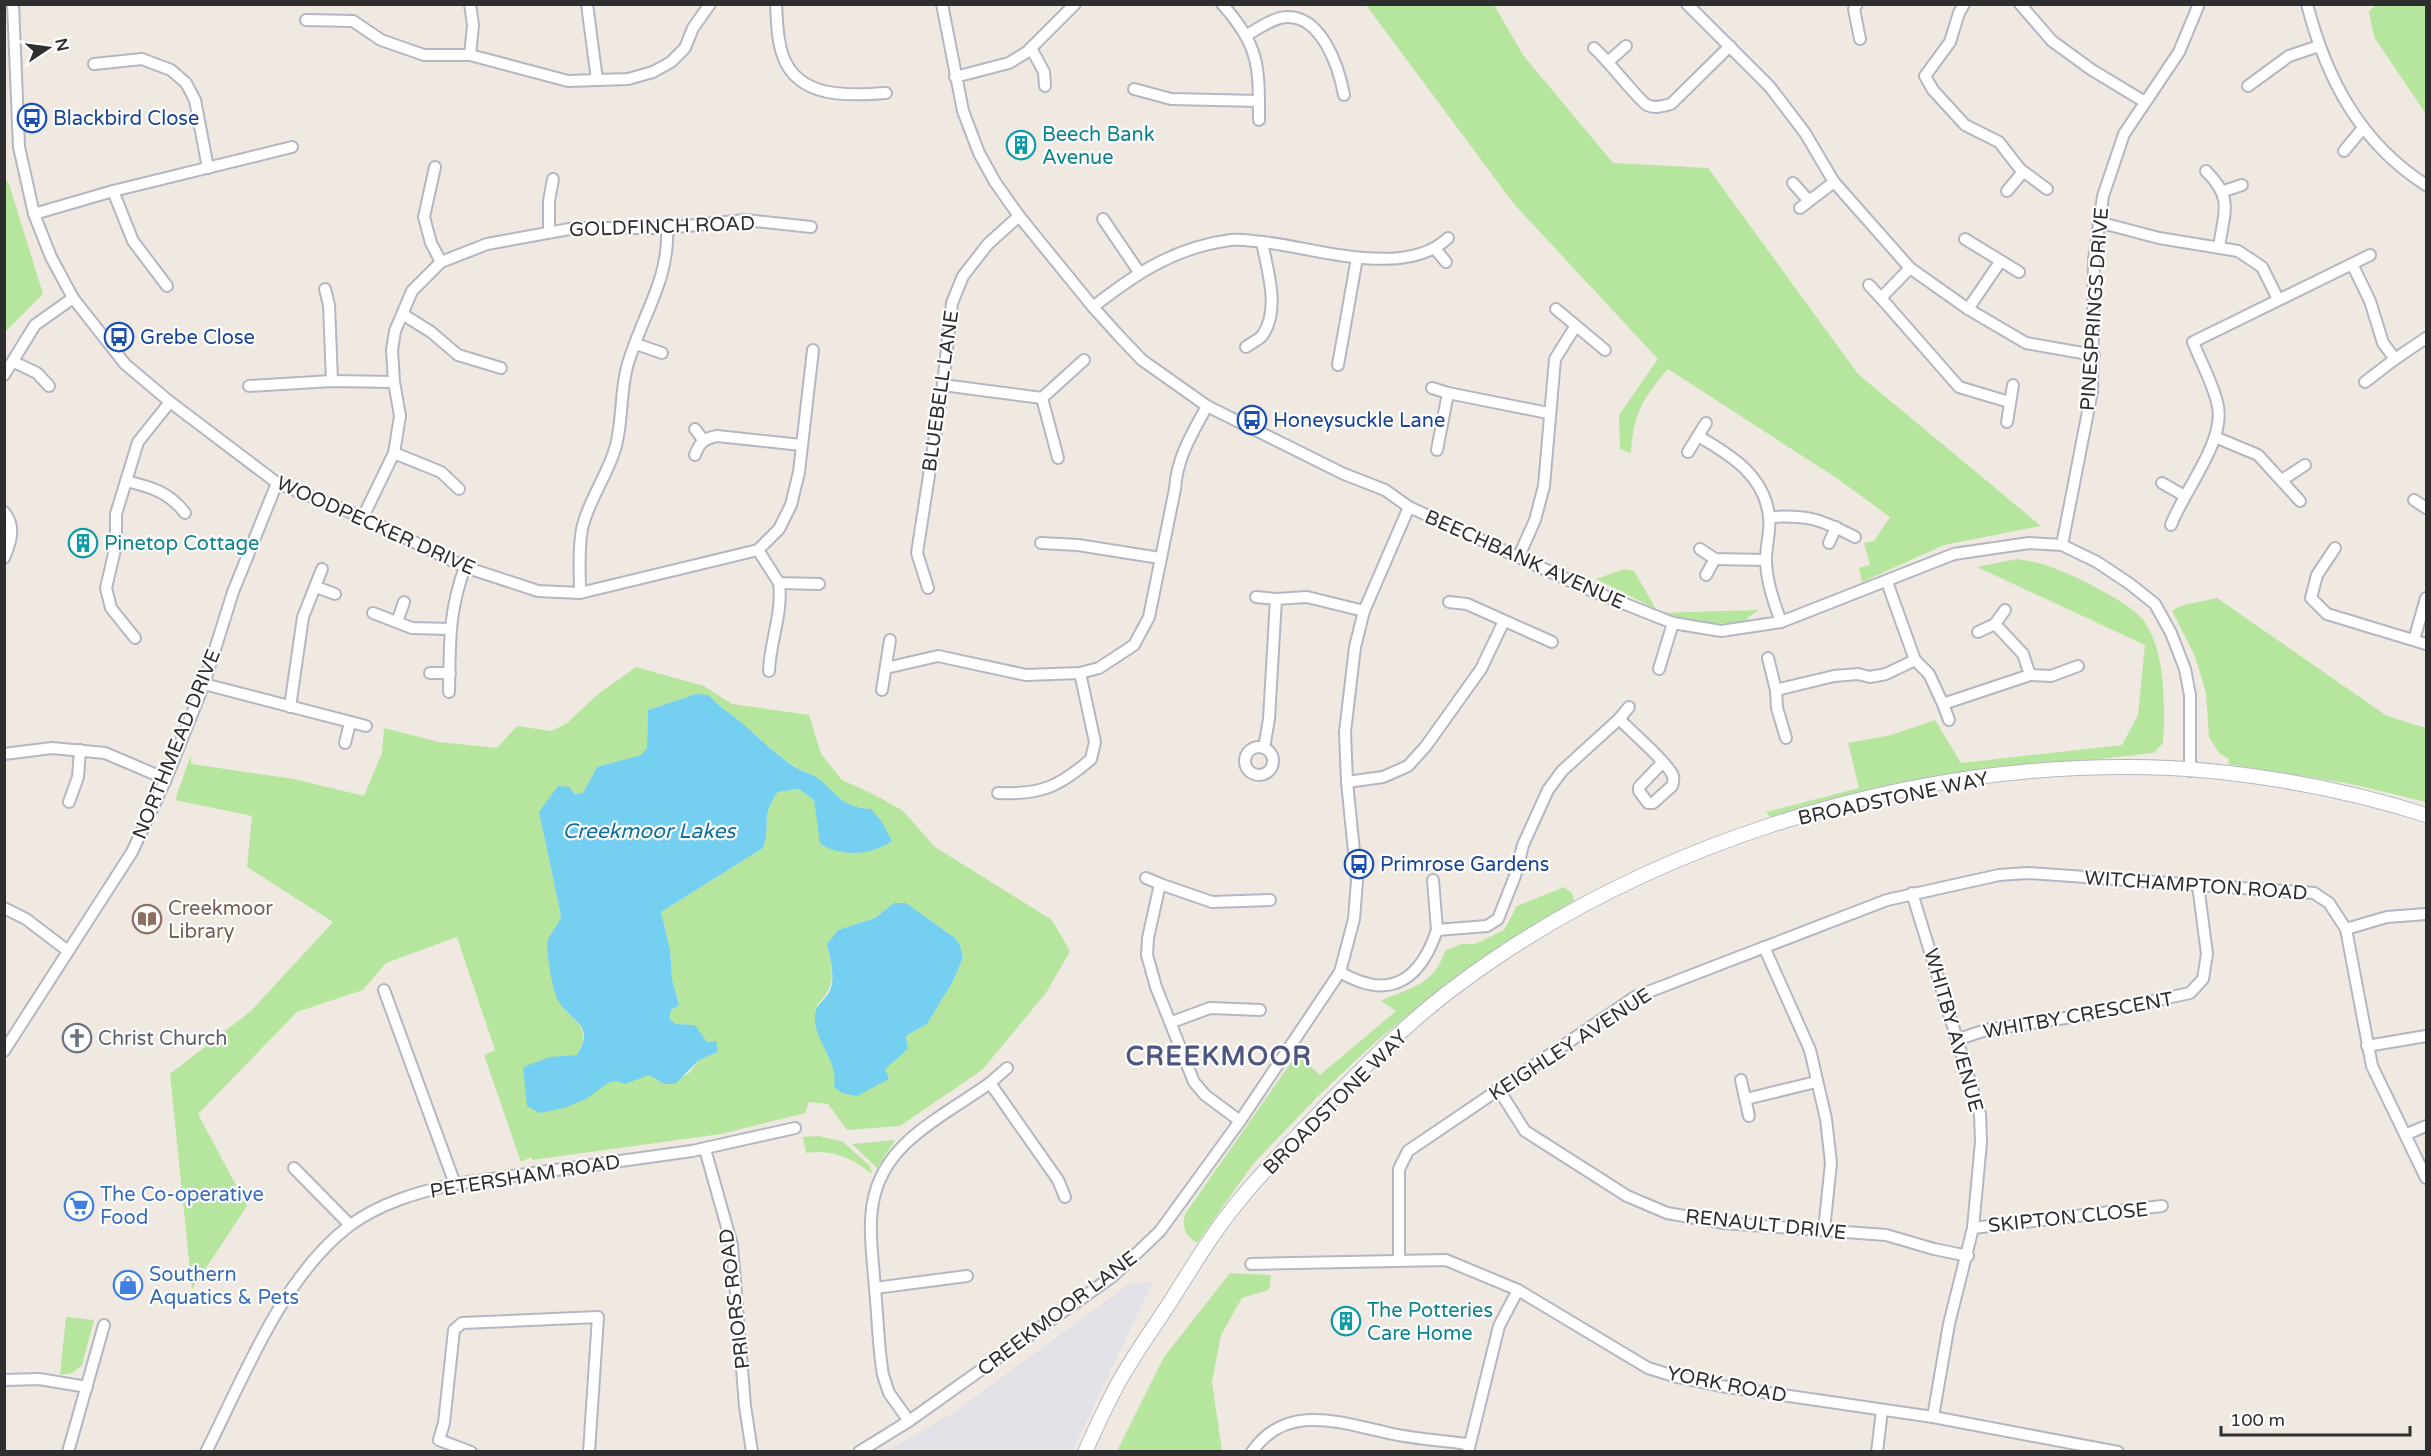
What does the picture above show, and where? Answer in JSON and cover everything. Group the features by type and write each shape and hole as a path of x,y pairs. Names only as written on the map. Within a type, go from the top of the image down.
{"street":[{"name":"WOODPECKER DRIVE","path":"13,4 19,147 34,214 51,256 73,298 125,364 170,402 278,483 363,517 465,567 538,591 580,593 758,550"},
{"path":"470,4 473,25 470,55"},
{"path":"587,4 597,80"},
{"path":"306,20 353,21 381,40 424,55 470,55 545,77 568,81 628,79 653,72 671,62 685,48 699,18 711,4"},
{"path":"776,4 783,57 800,78 828,94 886,93"},
{"name":"BEECHBANK AVENUE","path":"942,4 955,77 974,143 995,182 1019,216 1093,308 1142,360 1207,406 1344,474 1385,490 1409,507 1590,590 1673,623 1721,631 1781,622 1964,552 2029,543 2062,544 2097,562 2155,604 2171,633 2185,669 2190,695 2190,771"},
{"path":"955,77 1009,63 1031,48 1075,4"},
{"path":"1222,4 1247,35 1256,60 1259,120"},
{"path":"1287,17 1288,4"},
{"path":"1687,4 1770,87 1805,134 1834,182 1910,268 1968,309 2026,343 2094,355"},
{"path":"1913,81 1924,76 1950,42 1964,4"},
{"name":"PINESPRINGS DRIVE","path":"2062,544 2091,391 2094,355 2094,260 2098,222 2109,173 2124,134 2179,52 2199,4"},
{"path":"2307,4 2319,45 2335,85 2363,128 2396,162 2427,185"},
{"path":"1852,6 1860,39"},
{"path":"2028,7 2052,41 2092,70 2145,102"},
{"path":"1247,35 1270,22 1287,17 1318,32 1339,70 1344,95"},
{"path":"2248,86 2289,56 2319,45"},
{"path":"1609,61 1626,46"},
{"path":"1594,48 1609,61 1646,105 1659,107 1671,104 1730,46"},
{"path":"1031,48 1044,72 1045,86"},
{"path":"94,64 141,59 171,70 186,83 195,100 208,168"},
{"path":"1924,76 1933,90 1965,125 1999,142 2023,172 2047,189"},
{"path":"1134,89 1172,99 1259,101"},
{"path":"2344,151 2363,128"},
{"path":"34,214 113,191 292,147"},
{"path":"435,166 424,217 431,243 441,262"},
{"path":"2206,171 2224,191 2219,247"},
{"path":"2007,191 2023,172"},
{"name":"GOLDFINCH ROAD","path":"549,231 549,201 553,179"},
{"path":"1793,183 1804,205 1834,182"},
{"path":"2224,191 2242,186"},
{"path":"113,191 133,241 167,286"},
{"name":"BLUEBELL LANE","path":"928,588 917,553 943,385 952,303 963,276 988,244 1019,216"},
{"path":"1103,219 1138,272"},
{"name":"GOLDFINCH ROAD","path":"363,517 394,453 400,416 394,382 392,350 395,331 404,315 412,291 441,262 487,244 575,228 667,228 745,220 811,228"},
{"path":"2098,222 2179,242 2238,251 2262,267 2278,299"},
{"path":"580,593 579,551 582,528 614,452 622,420 626,369 666,261 667,228"},
{"path":"1093,308 1138,272 1212,243 1233,239 1303,247 1357,258 1415,257 1436,250 1448,238"},
{"path":"1965,239 2019,272"},
{"path":"1246,347 1262,336 1269,317 1271,296 1262,242"},
{"path":"1436,250 1446,262"},
{"path":"2171,525 2183,495 2195,479 2215,437 2219,421 2218,406 2188,343 2370,255"},
{"path":"1338,364 1357,258"},
{"path":"1968,309 2000,262"},
{"path":"2352,264 2370,301 2383,344 2394,359"},
{"path":"1881,298 1910,268"},
{"path":"1869,285 1959,387 2009,402"},
{"path":"325,289 330,314 332,381"},
{"path":"4,375 35,325 73,298"},
{"path":"1556,309 1605,350"},
{"path":"404,315 431,332 458,355 501,368"},
{"path":"1519,556 1535,520 1544,486 1549,446 1548,413 1555,358 1575,327"},
{"path":"2365,382 2394,359 2427,338"},
{"path":"636,344 662,353"},
{"path":"769,671 770,647 779,607 779,583 758,550 779,529 791,505 799,472 813,350"},
{"path":"943,385 1042,398 1084,360"},
{"path":"14,362 37,373 49,386"},
{"path":"249,386 332,381 394,382"},
{"path":"2007,422 2013,385"},
{"path":"1432,388 1548,413"},
{"path":"1437,450 1448,393"},
{"path":"1042,398 1058,458"},
{"path":"135,638 111,608 106,588 116,545 116,514 138,442 170,402"},
{"path":"886,668 938,657 1026,675 1080,673 1099,668 1134,645 1149,617 1175,489 1176,469 1184,448 1207,406"},
{"path":"1688,452 1706,423"},
{"path":"695,429 704,441"},
{"path":"695,455 704,441 717,436 801,445"},
{"path":"1698,436 1727,453 1751,474 1761,491 1769,517 1766,560 1770,589 1781,622"},
{"path":"2215,437 2258,455 2300,501"},
{"path":"394,453 441,472 459,489"},
{"path":"2282,480 2305,465"},
{"path":"126,481 164,492 175,500 185,513"},
{"name":"NORTHMEAD DRIVE","path":"4,1051 132,852 166,778 204,684 233,592 278,483"},
{"path":"2162,483 2183,495"},
{"path":"2414,500 2427,508"},
{"name":"CREEKMOOR LANE","path":"859,1452 909,1421 1125,1268 1160,1232 1240,1121 1340,972 1354,919 1357,881 1347,782 1345,732 1349,690 1364,611 1409,507"},
{"path":"4,512 10,519 12,535 4,558"},
{"path":"1769,517 1802,515 1836,527 1855,537"},
{"path":"1829,543 1836,527"},
{"path":"1041,543 1078,544 1160,558"},
{"path":"2335,548 2317,575 2311,598 2326,614 2427,644"},
{"path":"1700,549 1715,559 1766,560"},
{"path":"1706,575 1715,559"},
{"path":"449,692 449,629 456,593 465,567"},
{"path":"290,707 303,617 322,569"},
{"path":"1887,582 1916,660 1929,674 1949,720"},
{"path":"779,583 819,584"},
{"path":"316,587 335,594"},
{"path":"1256,597 1276,599 1307,597 1364,611"},
{"path":"2414,640 2427,598"},
{"path":"1264,748 1269,719 1276,599"},
{"path":"397,622 404,602"},
{"path":"1449,602 1467,604 1552,642"},
{"path":"1978,632 1995,624 2005,610"},
{"path":"373,613 412,628 449,629"},
{"path":"1347,782 1383,777 1407,766 1426,746 1481,669 1504,621"},
{"path":"1659,669 1673,623"},
{"path":"1995,624 2023,654 2030,675"},
{"path":"882,690 890,640"},
{"path":"1768,658 1776,690 1777,708 1786,738"},
{"path":"1776,690 1834,676 1858,674 1870,677 1886,674 1916,660"},
{"path":"1943,704 2030,675 2051,675 2078,666"},
{"path":"430,673 450,673"},
{"path":"998,793 1026,794 1049,789 1076,773 1091,759 1095,742 1080,673"},
{"path":"204,684 366,726"},
{"path":"1437,930 1487,926 1498,919 1515,876 1523,845 1548,790 1562,771 1629,707"},
{"path":"1619,719 1662,763"},
{"path":"345,743 350,723"},
{"path":"4,754 52,748 105,753 166,778"},
{"path":"69,802 78,777 80,750"},
{"name":"BROADSTONE WAY","path":"1085,1452 1114,1390 1213,1236 1239,1201 1374,1056 1451,990 1559,918 1647,874 1726,841 1840,805 1958,780 2048,771 2130,767 2190,771 2297,784 2427,815"},
{"name":"WITCHAMPTON ROAD","path":"1912,892 2000,875 2028,873 2314,892 2329,903 2346,929 2372,1066 2427,1178"},
{"path":"1146,878 1212,902 1270,900"},
{"path":"1340,972 1355,981 1379,987 1399,984 1412,975 1430,952 1437,930 1433,880"},
{"path":"1160,884 1148,938 1147,955 1156,987 1172,1022 1194,1082 1205,1095 1240,1121"},
{"name":"WHITBY CRESCENT","path":"1959,1039 1986,1030 2092,1014 2190,993 2203,979 2207,954 2198,885"},
{"name":"KEIGHLEY AVENUE","path":"1399,1259 1399,1169 1408,1151 1635,998 1912,892"},
{"name":"WHITBY AVENUE","path":"1912,892 1959,1039 1980,1114 1981,1142 1973,1228 1968,1256 1949,1324 1934,1417"},
{"path":"4,908 26,919 68,951"},
{"path":"2346,929 2386,917 2427,914"},
{"path":"1764,947 1810,1050 1826,1119 1831,1162 1824,1230"},
{"path":"384,990 455,1184"},
{"path":"1172,1022 1210,1008 1260,1010"},
{"path":"2367,1046 2427,1036"},
{"path":"909,1421 889,1393 883,1375 869,1240 870,1209 880,1178 905,1143 990,1083 1007,1068"},
{"path":"1741,1080 1749,1116"},
{"path":"1746,1099 1816,1082"},
{"path":"990,1083 1058,1180 1065,1197"},
{"name":"RENAULT DRIVE","path":"1499,1089 1525,1131 1609,1185 1648,1206 1667,1213 1708,1221 1886,1235 1934,1250 1968,1256"},
{"path":"2407,1134 2427,1126"},
{"name":"PETERSHAM ROAD","path":"206,1452 284,1300 326,1248 350,1225 417,1192 455,1184 705,1149 795,1128"},
{"name":"PRIORS ROAD","path":"705,1149 732,1245 745,1406 752,1452"},
{"path":"294,1168 350,1225"},
{"name":"SKIPTON CLOSE","path":"1973,1228 2162,1206"},
{"name":"YORK ROAD","path":"1251,1264 1399,1259 1446,1260 1518,1290 1648,1368 1721,1386 1934,1417 2118,1452"},
{"path":"875,1288 967,1276"},
{"path":"1252,1452 1269,1435 1283,1426 1316,1419 1350,1422 1385,1432 1468,1448 1499,1326 1518,1290"},
{"path":"471,1452 439,1440 444,1423 454,1330 462,1323 598,1317 590,1452"},
{"path":"68,1452 104,1325"},
{"path":"4,1380 39,1379 87,1386"},
{"path":"1877,1452 1882,1410"}],"shaded area":[{"path":"1153,1282 1072,1451 887,1451 956,1411 1129,1284"}],"green space":[{"path":"1366,5 1494,5 1523,55 1613,163 1708,168 1858,374 2041,526 1944,545 1862,582 1859,568 1870,565 1864,543 1874,541 1890,517 1838,479 1668,369 1641,407 1634,428 1631,453 1620,449 1619,415 1658,359 1514,204"},
{"path":"2376,5 2426,5 2426,114 2374,37 2369,11"},
{"path":"4,181 8,181 43,294 5,332"},
{"path":"2017,559 2044,565 2085,582 2127,606 2144,621 2157,648 2160,664 2164,697 2163,743 2153,753 1912,780 1770,817 1766,812 1859,788 1848,743 1891,735 1935,720 1961,763 2122,745 2138,715 2145,645 1977,567"},
{"path":"1625,569 1634,571 1656,609 1596,579"},
{"path":"2217,598 2387,716 2426,728 2426,802 2351,784 2228,764 2229,759 2219,753 2209,737 2206,693 2195,656 2172,611 2180,606"},
{"path":"1759,610 1747,618 1748,621 1725,623 1692,621 1658,613"},
{"path":"636,667 704,686 732,704 809,715 821,754 842,780 903,811 935,847 1052,920 1070,951 1046,993 982,1070 900,1126 847,1130 828,1104 809,1102 805,1113 721,1134 532,1160 531,1157 521,1162 484,1055 495,1050 457,937 386,963 363,990 297,1012 198,1114 247,1206 192,1289 170,1074 251,1011 333,922 247,867 252,816 175,800 191,755 191,764 294,779 364,796 382,753 384,728 439,742 497,748 517,726 551,731 566,724 597,695","holes":["696,694 709,695 780,756 818,778 842,800 854,806 871,809 819,830 814,800 799,789 778,792 767,815 763,848 661,912 670,949 672,979 679,1004 671,1010 669,1019 676,1024 695,1025 701,1037 718,1052 699,1060 688,1074 664,1084 649,1075 608,1083 597,1090 564,1057 577,1055 583,1042 583,1036 580,1025 565,1011 550,934 559,926 561,916 539,812 573,794 583,793 597,767 641,755 647,748 648,710","894,903 906,903 955,938 960,945 963,958 952,983 927,1024 906,1036 908,1049 884,1069 835,1087 836,1076 817,1031 817,1005 828,990 832,977 827,944 838,930 875,918"]},
{"path":"1564,887 1572,893 1574,902 1447,983 1380,1038 1321,1093 1253,1164 1197,1243 1190,1237 1184,1228 1185,1214 1297,1054 1320,1075 1396,1011 1381,1001 1427,979 1440,963 1445,951 1461,944 1475,944 1504,930 1517,906"},
{"path":"819,1136 843,1142 870,1166 872,1174 857,1163 841,1156 824,1152 806,1153 803,1137"},
{"path":"895,1140 877,1168 852,1144"},
{"path":"1230,1273 1271,1275 1269,1290 1242,1298 1221,1335 1212,1382 1222,1451 1117,1451 1164,1357"},
{"path":"66,1317 94,1320 82,1365 72,1373 60,1375"}],"water":[{"name":"Creekmoor Lakes","path":"696,694 709,695 780,756 795,767 818,778 842,800 854,806 871,809 882,822 892,841 866,852 846,853 828,848 820,843 814,800 799,789 778,792 767,815 763,848 661,912 670,949 672,979 679,1005 671,1010 669,1019 676,1024 695,1025 707,1042 716,1041 718,1052 699,1060 675,1084 664,1084 649,1075 625,1084 617,1081 608,1083 586,1099 564,1108 540,1113 527,1106 523,1067 550,1057 577,1055 583,1044 584,1035 582,1028 561,1005 551,978 547,945 561,916 539,812 558,786 570,787 574,794 583,793 597,767 641,755 647,748 648,710"},
{"path":"894,903 906,903 955,938 960,945 963,958 952,983 927,1024 906,1036 908,1049 885,1069 889,1079 857,1096 842,1093 834,1087 833,1068 818,1035 815,1017 819,1004 828,994 832,983 827,944 838,930 875,918"}],"place":[{"name":"Blackbird Close","path":"32,118"},
{"name":"Beech Bank Avenue","path":"1021,145"},
{"name":"Grebe Close","path":"119,337"},
{"name":"Honeysuckle Lane","path":"1252,420"},
{"name":"Pinetop Cottage","path":"83,543"},
{"name":"Primrose Gardens","path":"1359,864"},
{"name":"Creekmoor Library","path":"147,919"},
{"name":"Christ Church","path":"77,1038"},
{"name":"The Co-operative Food","path":"79,1206"},
{"name":"Southern Aquatics & Pets","path":"128,1285"},
{"name":"The Potteries Care Home","path":"1346,1321"}],"district":[{"name":"CREEKMOOR","path":"1219,1056"}]}
